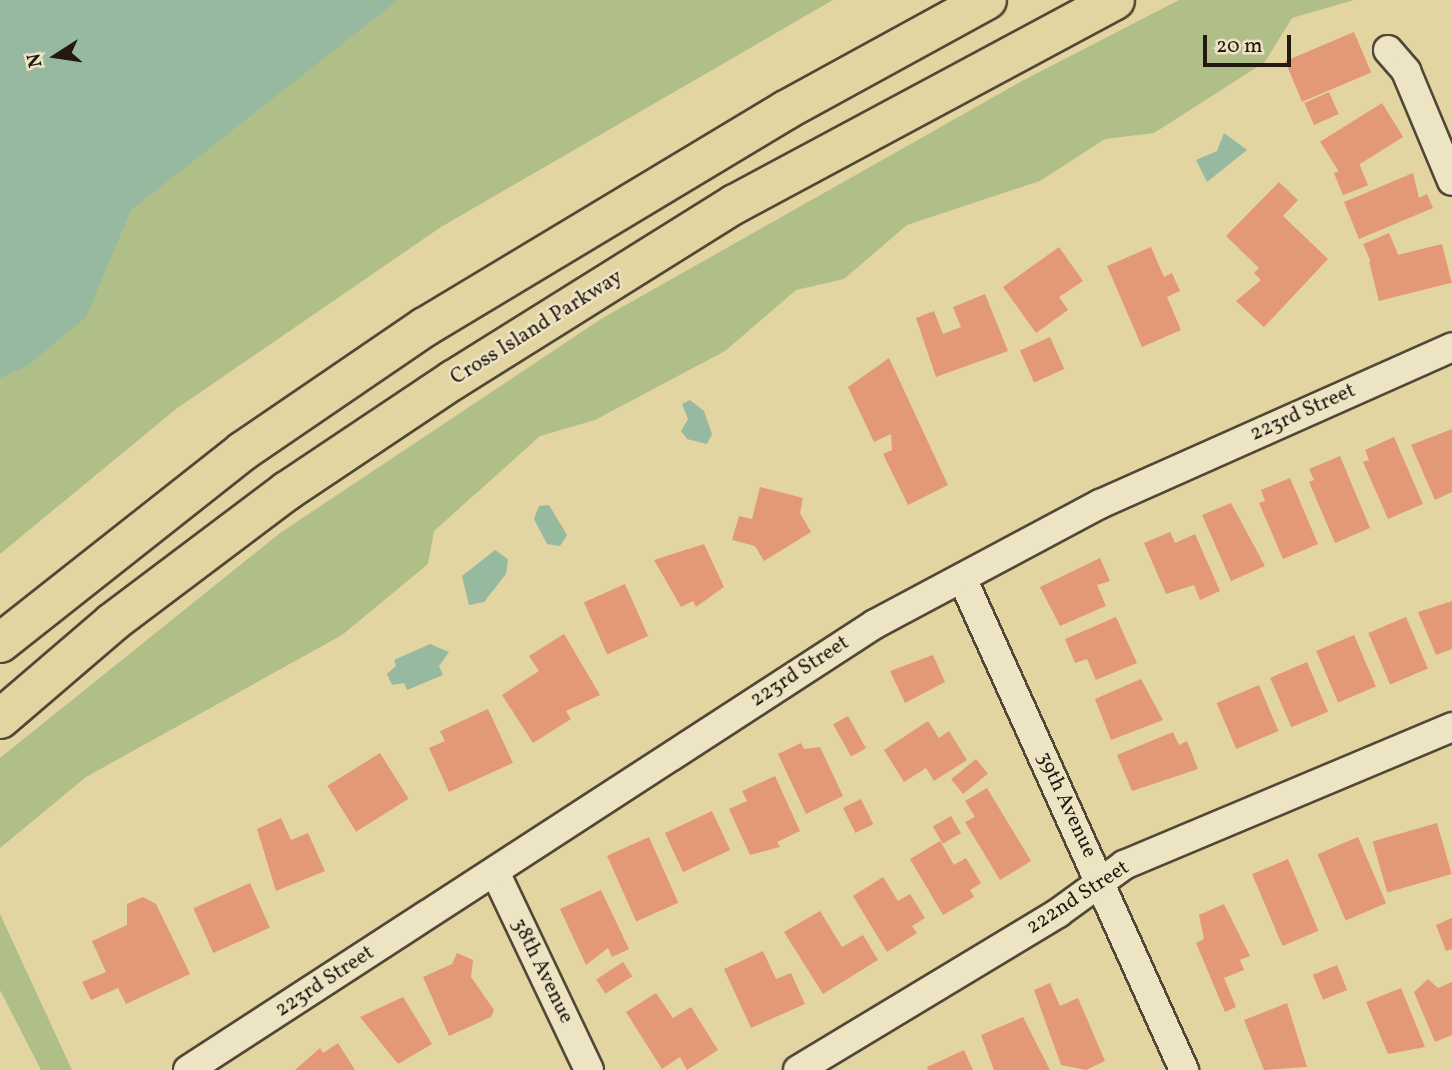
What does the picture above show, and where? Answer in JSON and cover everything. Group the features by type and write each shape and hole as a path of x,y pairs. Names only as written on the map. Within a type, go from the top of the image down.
{"highway":[{"path":"0,643 243,451 425,327 763,123 987,0"},
{"name":"Cross Island Parkway","path":"0,719 113,622 287,491 453,380 736,204 1115,0"}],"street":[{"path":"1388,50 1406,71 1452,181"},
{"name":"223rd Street","path":"188,1070 875,624 963,580 1100,504 1452,347"},
{"name":"39th Avenue","path":"963,580 1184,1070"},
{"name":"222nd Street","path":"798,1070 1124,865 1452,727"},
{"name":"38th Avenue","path":"495,872 589,1070"}],"shaded area":[{"path":"0,0 833,0 441,227 176,409 0,554"},
{"path":"0,0 398,0 131,210 86,317 27,366 0,378"},
{"path":"1179,0 1354,0 1292,18 1265,62 1154,133 1105,139 1040,181 907,225 844,279 796,290 725,351 595,420 540,436 434,531 428,564 342,635 86,777 0,848 0,758 280,533 601,319 1022,81"},
{"path":"1224,133 1247,150 1207,182 1196,160 1217,151"},
{"path":"690,400 704,411 712,434 707,444 687,439 681,431 688,419 682,404"},
{"path":"549,505 567,535 560,546 547,544 534,519 539,506"},
{"path":"495,550 508,559 506,574 484,602 469,605 462,576"},
{"path":"430,644 449,652 439,666 443,675 407,690 404,683 392,685 387,674 396,666 394,660"},
{"path":"0,914 72,1070 41,1070 0,990"}],"building":[{"path":"1354,32 1371,73 1302,102 1285,61"},
{"path":"1329,92 1339,114 1314,125 1304,103"},
{"path":"1382,103 1403,137 1341,176 1320,142"},
{"path":"1359,163 1368,185 1343,195 1334,173"},
{"path":"1413,173 1419,198 1427,194 1433,208 1359,239 1344,202"},
{"path":"1279,182 1298,200 1283,216 1328,259 1264,327 1236,301 1261,280 1254,273 1259,268 1226,236"},
{"path":"1389,233 1399,256 1373,267 1363,244"},
{"path":"1442,244 1452,283 1379,301 1369,262"},
{"path":"1059,247 1083,281 1059,297 1068,310 1036,333 1003,287"},
{"path":"1151,247 1164,277 1172,273 1180,291 1167,297 1181,330 1142,347 1107,266"},
{"path":"985,294 1008,351 936,377 916,318 934,311 943,334 961,327 953,307"},
{"path":"1050,337 1064,369 1034,382 1020,350"},
{"path":"889,358 948,485 908,505 883,454 892,450 891,434 874,442 848,387"},
{"path":"1452,429 1452,492 1435,500 1411,445"},
{"path":"1394,437 1423,504 1388,519 1363,462 1369,460 1365,450"},
{"path":"1340,456 1370,528 1335,543 1309,482 1314,480 1309,469"},
{"path":"1290,478 1318,544 1283,559 1259,503 1265,501 1261,490"},
{"path":"760,487 803,498 800,513 811,532 764,561 755,546 732,540 739,516 752,519"},
{"path":"1231,503 1265,566 1231,581 1202,515"},
{"path":"1170,532 1175,543 1195,534 1220,591 1200,600 1194,585 1166,594 1144,543"},
{"path":"704,544 724,587 696,607 693,601 681,607 654,560"},
{"path":"1100,558 1110,581 1097,585 1106,606 1060,626 1040,587"},
{"path":"625,584 648,636 607,654 584,602"},
{"path":"1452,601 1452,649 1436,655 1418,612"},
{"path":"1116,617 1137,663 1096,680 1087,659 1075,663 1065,639"},
{"path":"1406,617 1428,669 1390,685 1368,633"},
{"path":"564,634 600,695 566,711 571,719 533,743 502,695 539,671 529,656"},
{"path":"1354,635 1376,687 1338,703 1316,651"},
{"path":"933,655 945,682 905,703 890,671"},
{"path":"1307,662 1328,712 1291,727 1270,678"},
{"path":"1141,679 1163,720 1111,740 1095,699"},
{"path":"1259,685 1279,731 1236,749 1217,703"},
{"path":"488,709 513,763 449,792 429,748 445,741 440,731"},
{"path":"848,716 866,748 851,757 833,724"},
{"path":"928,721 939,738 949,731 967,760 934,781 926,768 904,782 884,750"},
{"path":"1173,732 1179,745 1187,741 1198,769 1132,791 1117,755"},
{"path":"801,743 804,749 820,747 843,796 806,814 778,754"},
{"path":"380,753 409,799 356,832 327,786"},
{"path":"976,759 988,774 963,794 951,779"},
{"path":"775,776 800,831 777,842 780,847 750,855 729,809 747,801 742,791"},
{"path":"987,788 1031,861 1000,880 965,822 975,817 965,801"},
{"path":"861,799 873,824 855,833 843,808"},
{"path":"712,811 730,850 683,872 665,833"},
{"path":"951,816 961,833 943,844 933,826"},
{"path":"281,818 291,840 308,833 325,871 276,891 257,829"},
{"path":"1437,823 1452,874 1387,892 1373,841"},
{"path":"649,837 678,903 636,921 607,856"},
{"path":"1358,837 1386,903 1346,920 1317,854"},
{"path":"940,841 954,865 966,858 981,883 970,890 974,897 943,915 910,859"},
{"path":"1288,859 1318,931 1283,946 1252,874"},
{"path":"883,877 898,901 910,894 925,918 912,926 917,933 887,952 853,896"},
{"path":"250,883 270,928 213,953 193,908"},
{"path":"601,890 629,949 612,957 608,948 586,965 560,909"},
{"path":"143,897 156,904 190,974 126,1004 118,988 91,1000 82,982 106,972 92,941 127,925 127,904"},
{"path":"1224,904 1250,956 1240,960 1244,970 1224,978 1236,1007 1225,1012 1196,943 1204,939 1199,915"},
{"path":"820,911 842,947 863,935 878,960 823,994 784,932"},
{"path":"1452,918 1452,949 1446,951 1436,925"},
{"path":"763,951 776,979 791,973 805,1004 751,1028 724,969"},
{"path":"457,953 473,960 471,977 494,1010 491,1017 449,1036 423,977 452,964"},
{"path":"623,962 632,976 605,994 596,979"},
{"path":"1337,965 1347,990 1323,1000 1313,975"},
{"path":"1428,979 1438,988 1452,982 1452,1035 1435,1042 1414,992"},
{"path":"1050,983 1060,1006 1078,998 1105,1061 1086,1070 1061,1065 1034,990"},
{"path":"1401,988 1425,1047 1388,1054 1366,1002"},
{"path":"656,993 673,1018 691,1007 718,1050 687,1070 680,1057 662,1069 626,1012"},
{"path":"403,997 432,1044 398,1064 360,1017"},
{"path":"1287,1003 1307,1067 1264,1070 1244,1020"},
{"path":"1023,1017 1050,1070 994,1070 981,1035"},
{"path":"338,1043 355,1070 295,1070 320,1048 323,1053"},
{"path":"964,1050 973,1070 928,1070 927,1067"}]}
